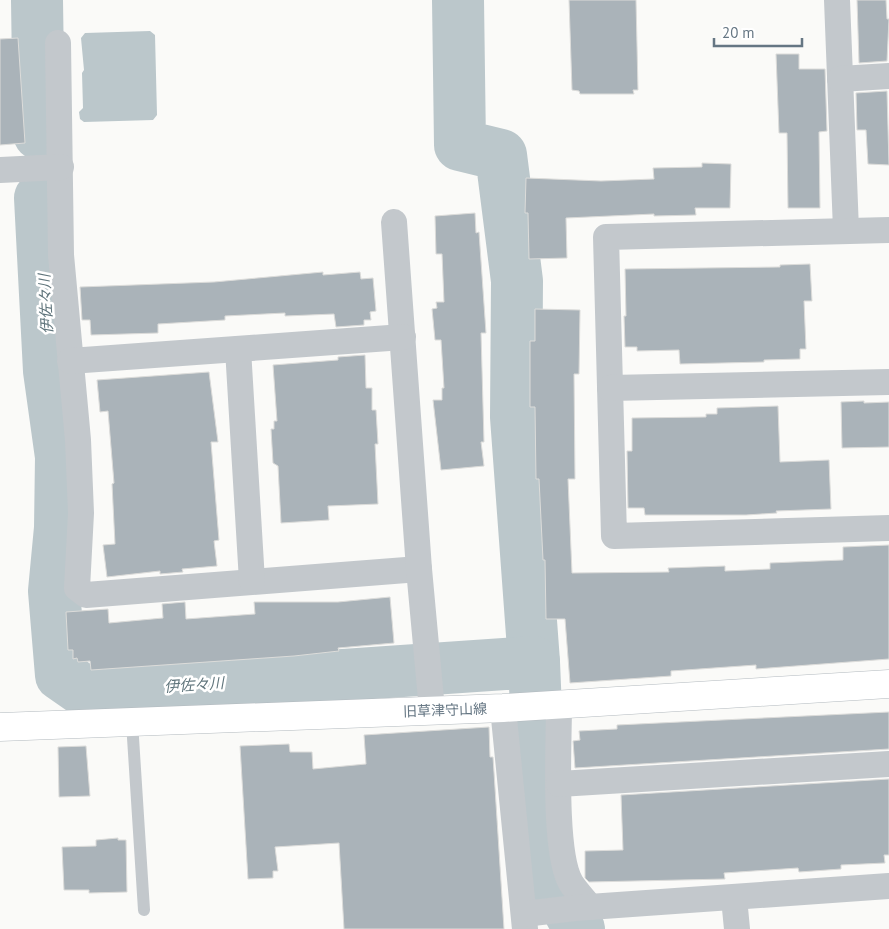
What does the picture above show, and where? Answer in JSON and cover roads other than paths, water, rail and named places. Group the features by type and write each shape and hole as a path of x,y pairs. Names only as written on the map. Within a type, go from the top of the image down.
{"street":[{"path":"837,0 846,230"},
{"path":"58,43 61,255 78,440 81,513 77,588 86,595 419,569"},
{"path":"840,79 889,76"},
{"path":"0,170 61,167"},
{"path":"394,222 419,569 432,710"},
{"path":"889,230 606,237 614,536 889,528"},
{"path":"70,361 403,337"},
{"path":"238,349 252,581"},
{"path":"610,388 889,382"},
{"name":"旧草津守山線","path":"0,727 511,707 889,684"},
{"path":"553,704 563,852 570,882 583,908"},
{"path":"511,707 532,918 583,908 889,886"},
{"path":"559,784 889,764"},
{"path":"734,898 737,929"}],"lane":[{"path":"132,722 144,910"}],"waterway":[{"name":"伊佐々川","path":"37,0 39,134"},
{"path":"458,0 460,145 501,155 517,281 516,417 534,662"},
{"name":"伊佐々川","path":"40,198 49,371 61,457 60,528 54,591 61,675 84,691 125,690 534,662 541,831 546,869 579,929"}]}
